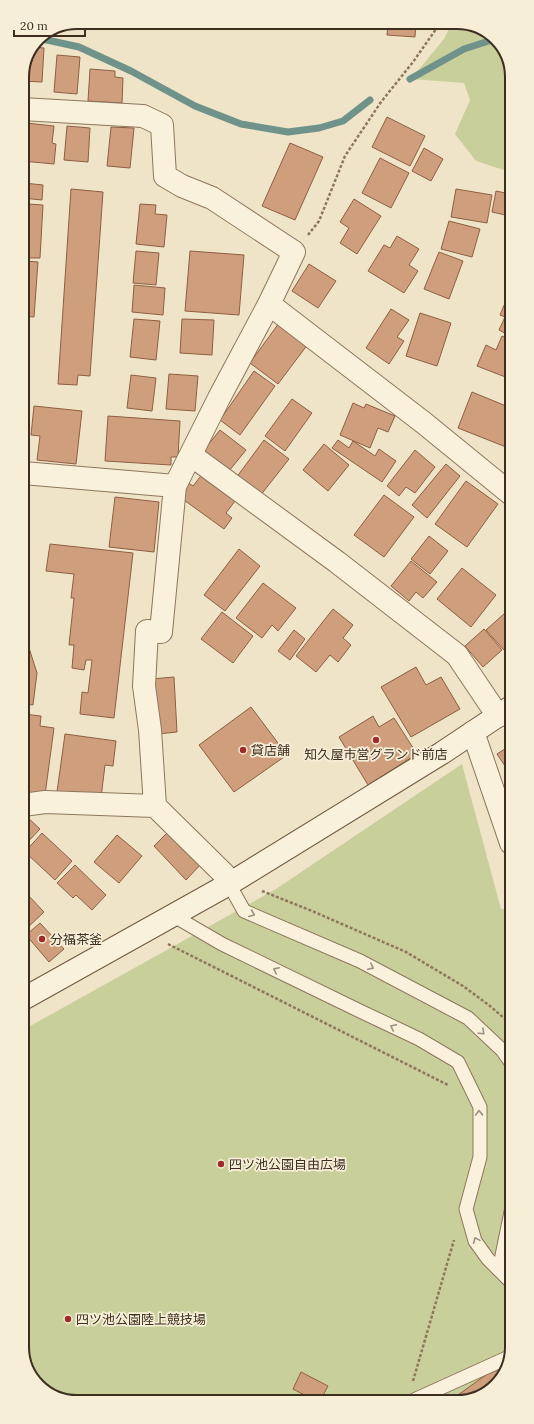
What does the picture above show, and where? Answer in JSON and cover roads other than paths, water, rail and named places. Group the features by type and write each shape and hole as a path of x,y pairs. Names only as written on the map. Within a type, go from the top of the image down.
{"street":[{"path":"29,109 143,116 162,126 165,176 182,186 212,198 294,252 269,304 219,398 175,486 161,632 147,631 144,686 150,730 155,806 224,874 229,884"},
{"path":"269,304 424,423 505,489"},
{"path":"29,996 229,884 505,711 457,655 337,562 191,455"},
{"path":"29,474 175,486"},
{"path":"473,732 505,825"},
{"path":"29,804 45,802 155,806"}],"lane":[{"path":"229,884 244,911 360,961 468,1018 505,1054"},
{"path":"174,916 222,944 419,1039 458,1062 480,1107 480,1157 466,1209 475,1241 488,1259 505,1276"},
{"path":"499,1270 505,1241"},
{"path":"425,1395 503,1360"}],"waterway":[{"path":"47,40 79,47 131,71 195,106 241,124 288,132 319,128 343,121 370,100"},
{"path":"410,79 464,49 488,41"}],"place":[{"name":"知久屋市営グランド前店","path":"376,740"},
{"name":"貸店舗","path":"243,750"},
{"name":"分福茶釜","path":"42,939"},
{"name":"四ツ池公園自由広場","path":"221,1164"},
{"name":"四ツ池公園陸上競技場","path":"68,1319"}]}
